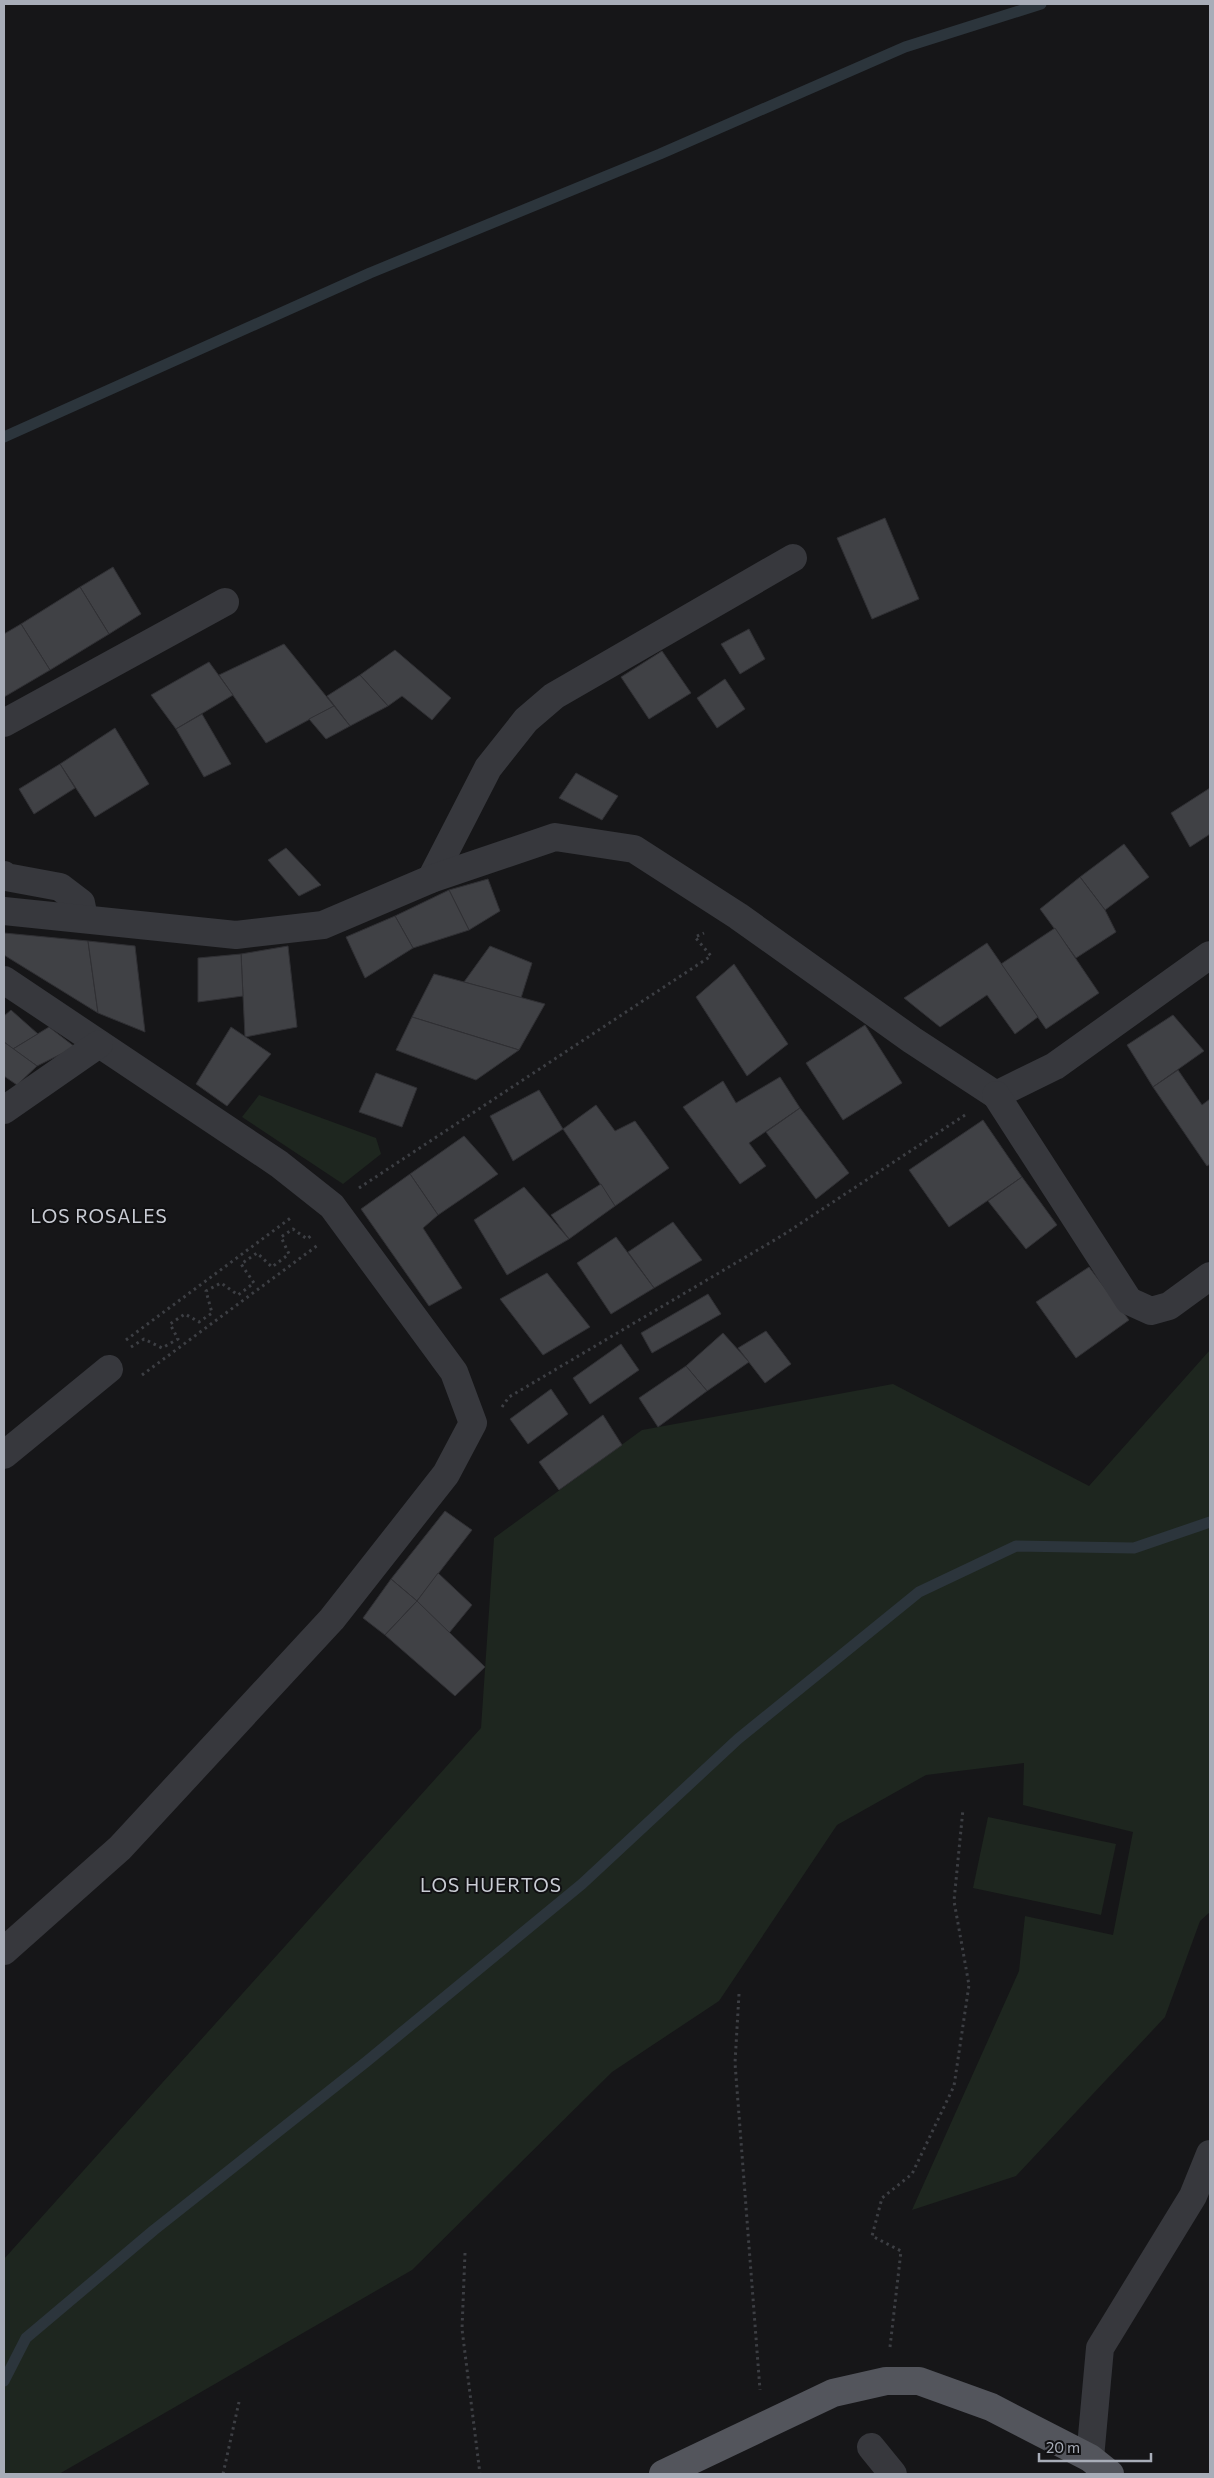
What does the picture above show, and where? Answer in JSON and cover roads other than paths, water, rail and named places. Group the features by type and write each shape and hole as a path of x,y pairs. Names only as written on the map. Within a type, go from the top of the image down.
{"main road":[{"path":"663,2474 834,2393 886,2380 919,2380 991,2407 1100,2466"}],"street":[{"path":"431,879 488,768 526,720 554,696 793,558"},
{"path":"4,723 225,602"},
{"path":"4,911 236,935 323,924 431,879 556,837 634,848 738,916 912,1040 996,1095 1128,1302 1151,1311 1169,1306 1210,1276"},
{"path":"4,875 60,887 81,903 84,918"},
{"path":"996,1095 1055,1066 1210,955"},
{"path":"4,980 279,1164 332,1209 454,1372 473,1423 446,1474 332,1619 120,1848 4,1951"},
{"path":"4,1110 99,1044"},
{"path":"4,1455 109,1369"},
{"path":"1100,2466 1100,2348 1193,2196 1210,2154"},
{"path":"871,2447 894,2474"}],"waterway":[{"path":"4,437 370,273 660,154 905,47 1041,4"},
{"path":"4,2381 26,2338 154,2230 366,2062 582,1884 738,1739 919,1592 1016,1546 1134,1548 1210,1522"}],"district":[{"name":"LOS ROSALES","path":"99,1216"},
{"name":"LOS HUERTOS","path":"491,1885"}]}
